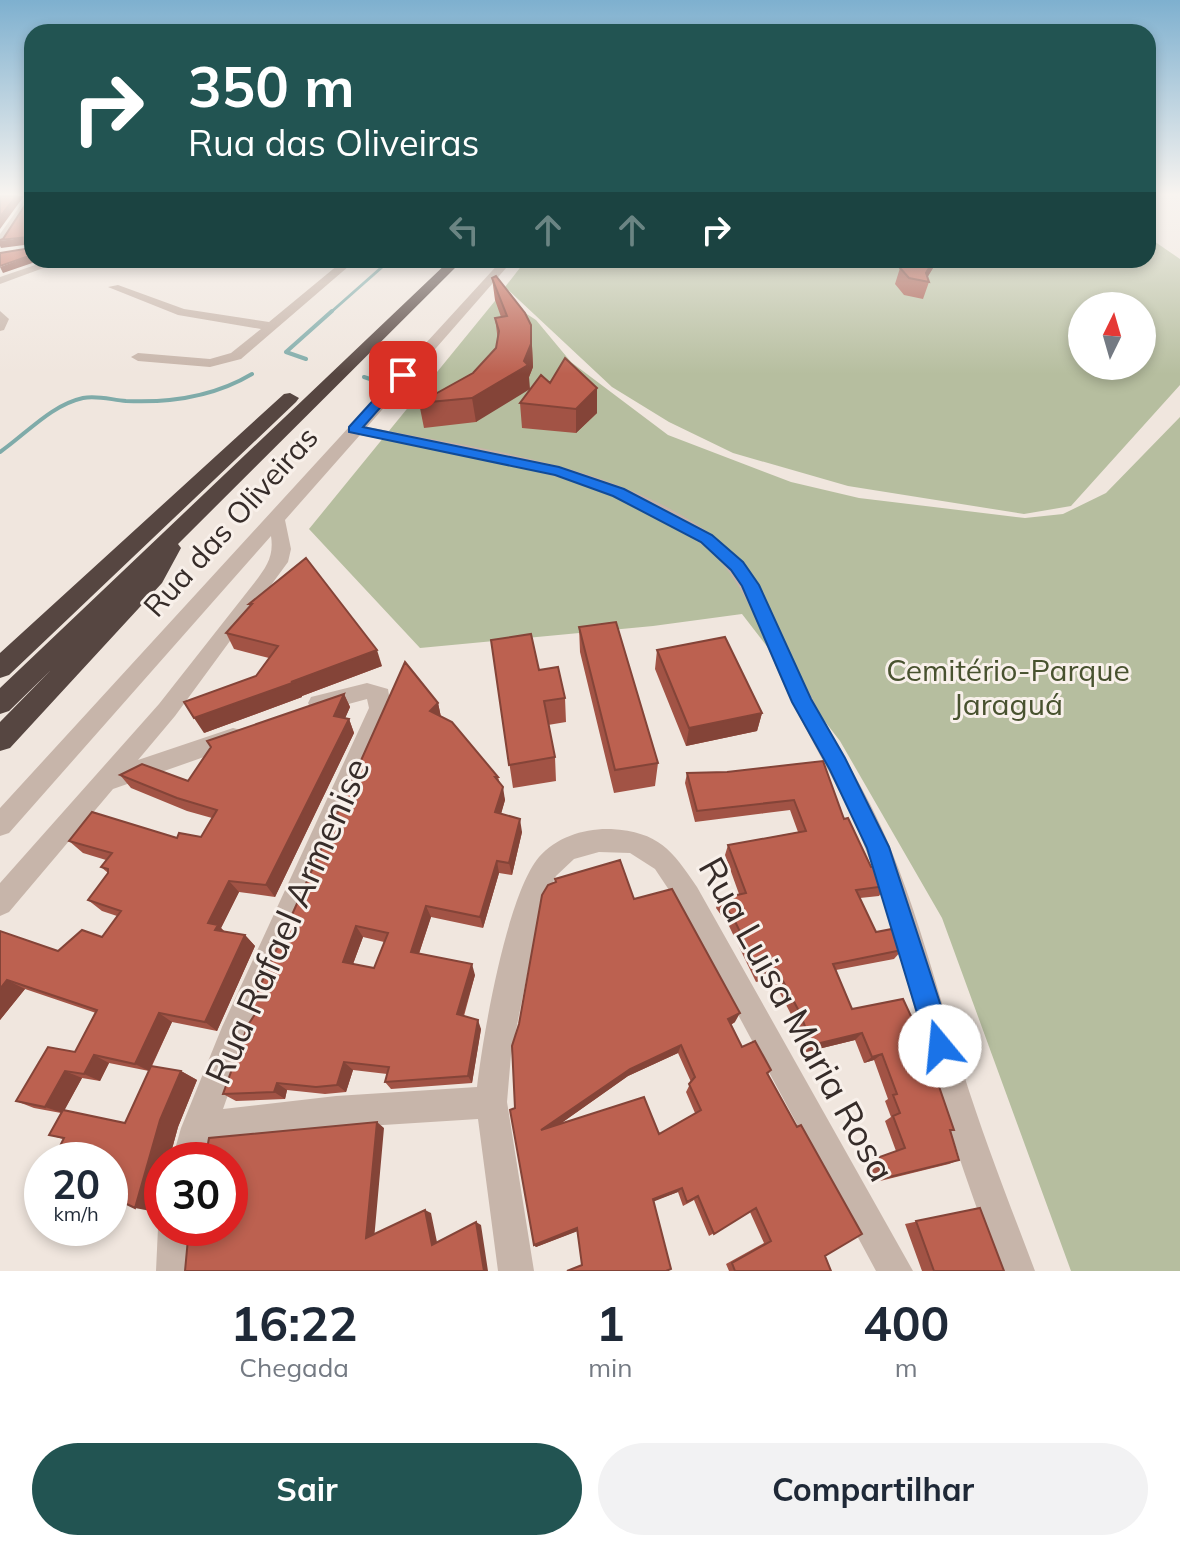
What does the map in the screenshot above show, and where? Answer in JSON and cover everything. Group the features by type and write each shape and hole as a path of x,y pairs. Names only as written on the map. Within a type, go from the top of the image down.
{"highway":[{"path":"0,668 264,423 424,268"},
{"path":"0,704 449,268"},
{"path":"0,740 154,578 183,525"},
{"path":"0,648 31,621 76,596"}],"street":[{"path":"0,281 37,268"},
{"path":"138,357 179,363 225,361 236,356 268,326 341,268"},
{"name":"Rua das Oliveiras","path":"0,825 501,268"},
{"path":"114,287 182,312 268,326"},
{"path":"0,315 3,319 0,327"},
{"path":"353,429 559,472 618,492 706,538 737,566 750,585 802,702 845,778 878,847 956,1101 1017,1271"},
{"path":"0,903 167,710 279,562 282,549 276,518"},
{"name":"Rua Rafael Armenise","path":"193,1142 233,1038 380,708 380,695 367,691 298,711"},
{"path":"107,781 257,728"},
{"name":"Rua Luisa Maria Rosa","path":"516,1271 491,1102 501,1029 528,903 547,867 566,849 599,840 634,842 664,860 688,896 895,1271"},
{"path":"197,1128 336,1112 491,1102"},
{"path":"174,1271 175,1246"}],"green space":[{"path":"1156,255 1175,255 1180,259 1180,385 1071,506 1024,514 848,486 733,453 669,422 612,387 505,287 520,268 1156,268"},
{"name":"Cemitério-Parque Jaraguá","path":"499,296 536,320 571,362 668,435 791,482 859,498 1025,518 1063,514 1106,493 1180,417 1180,1271 1071,1271 942,918 840,741 742,614 653,626 420,648 309,529"}],"building":[{"path":"0,255 24,255 24,258 0,266"},
{"path":"900,268 929,268 926,273 929,282 909,278"},
{"path":"496,276 531,325 531,344 524,361 528,365 472,398 419,403 473,373 496,348 499,331 495,318 507,316 492,278"},
{"path":"565,358 597,388 576,409 520,403 541,375 550,383"},
{"path":"306,558 377,650 194,718 184,702 256,676 278,646 226,633 252,604 249,604"},
{"path":"616,622 658,763 615,770 579,627"},
{"path":"531,634 539,670 558,667 565,698 544,701 555,757 509,765 491,640"},
{"path":"725,637 762,713 689,728 657,650"},
{"path":"405,662 438,703 430,711 452,722 498,777 495,777 503,787 495,812 520,819 509,863 497,861 480,917 426,906 411,952 472,964 457,1014 478,1020 468,1076 385,1082 389,1067 344,1062 337,1085 316,1087 277,1083 274,1092 223,1094 248,1025 257,1011 250,1009","holes":["356,926 388,933 374,968 343,962"]},
{"path":"344,694 334,716 349,719 266,885 229,881 208,923 218,925 215,930 245,935 205,1022 159,1013 135,1064 94,1055 84,1074 65,1071 45,1107 16,1101 48,1047 75,1052 97,1010 7,980 0,989 0,931 58,951 82,930 102,937 121,911 88,900 108,873 108,869 101,867 112,853 69,841 92,812 177,838 179,833 201,837 217,810 120,775 142,764 188,781 211,747 207,741"},
{"path":"823,761 844,819 848,818 871,867 879,866 886,886 856,890 876,932 897,928 902,950 833,964 852,1009 903,999 925,1046 954,1130 950,1130 959,1160 885,1178 874,1159 905,1148 893,1116 900,1113 893,1095 897,1094 882,1054 872,1057 862,1033 812,1045 800,1013 777,970 760,974 733,917 719,899 746,893 728,845 806,831 794,800 697,811 687,773 727,772"},
{"path":"620,860 634,899 672,889 740,1013 728,1019 742,1047 755,1041 771,1070 767,1073 797,1127 801,1125 862,1234 825,1256 831,1271 735,1271 732,1263 771,1241 756,1208 714,1234 698,1196 687,1202 682,1188 653,1199 671,1269 666,1271 567,1271 582,1265 577,1228 534,1245 510,1110 515,1108 512,1046 519,1024 542,895 548,885 556,882 555,879","holes":["681,1045 695,1077 689,1084 701,1110 659,1134 644,1097 541,1130 630,1069"]},
{"path":"151,1066 181,1071 154,1142 144,1142 144,1176 135,1208 128,1205 128,1142 62,1142 64,1138 49,1135 63,1110 125,1123"},
{"path":"377,1122 366,1238 425,1210 432,1245 476,1222 484,1271 185,1271 187,1246 248,1246 248,1142 208,1142 209,1138"},
{"path":"980,1208 1004,1271 934,1271 916,1221"}],"waterway":[{"path":"330,313 381,268"},
{"path":"306,359 286,352 332,311"},
{"path":"0,452 50,413 83,398 126,401 175,399 223,388 252,374"},
{"path":"364,377 379,382"}],"route":[{"path":"403,375 353,429 526,464 618,492 706,538 737,566 750,585 802,702 838,765 878,847 940,1046"}]}
